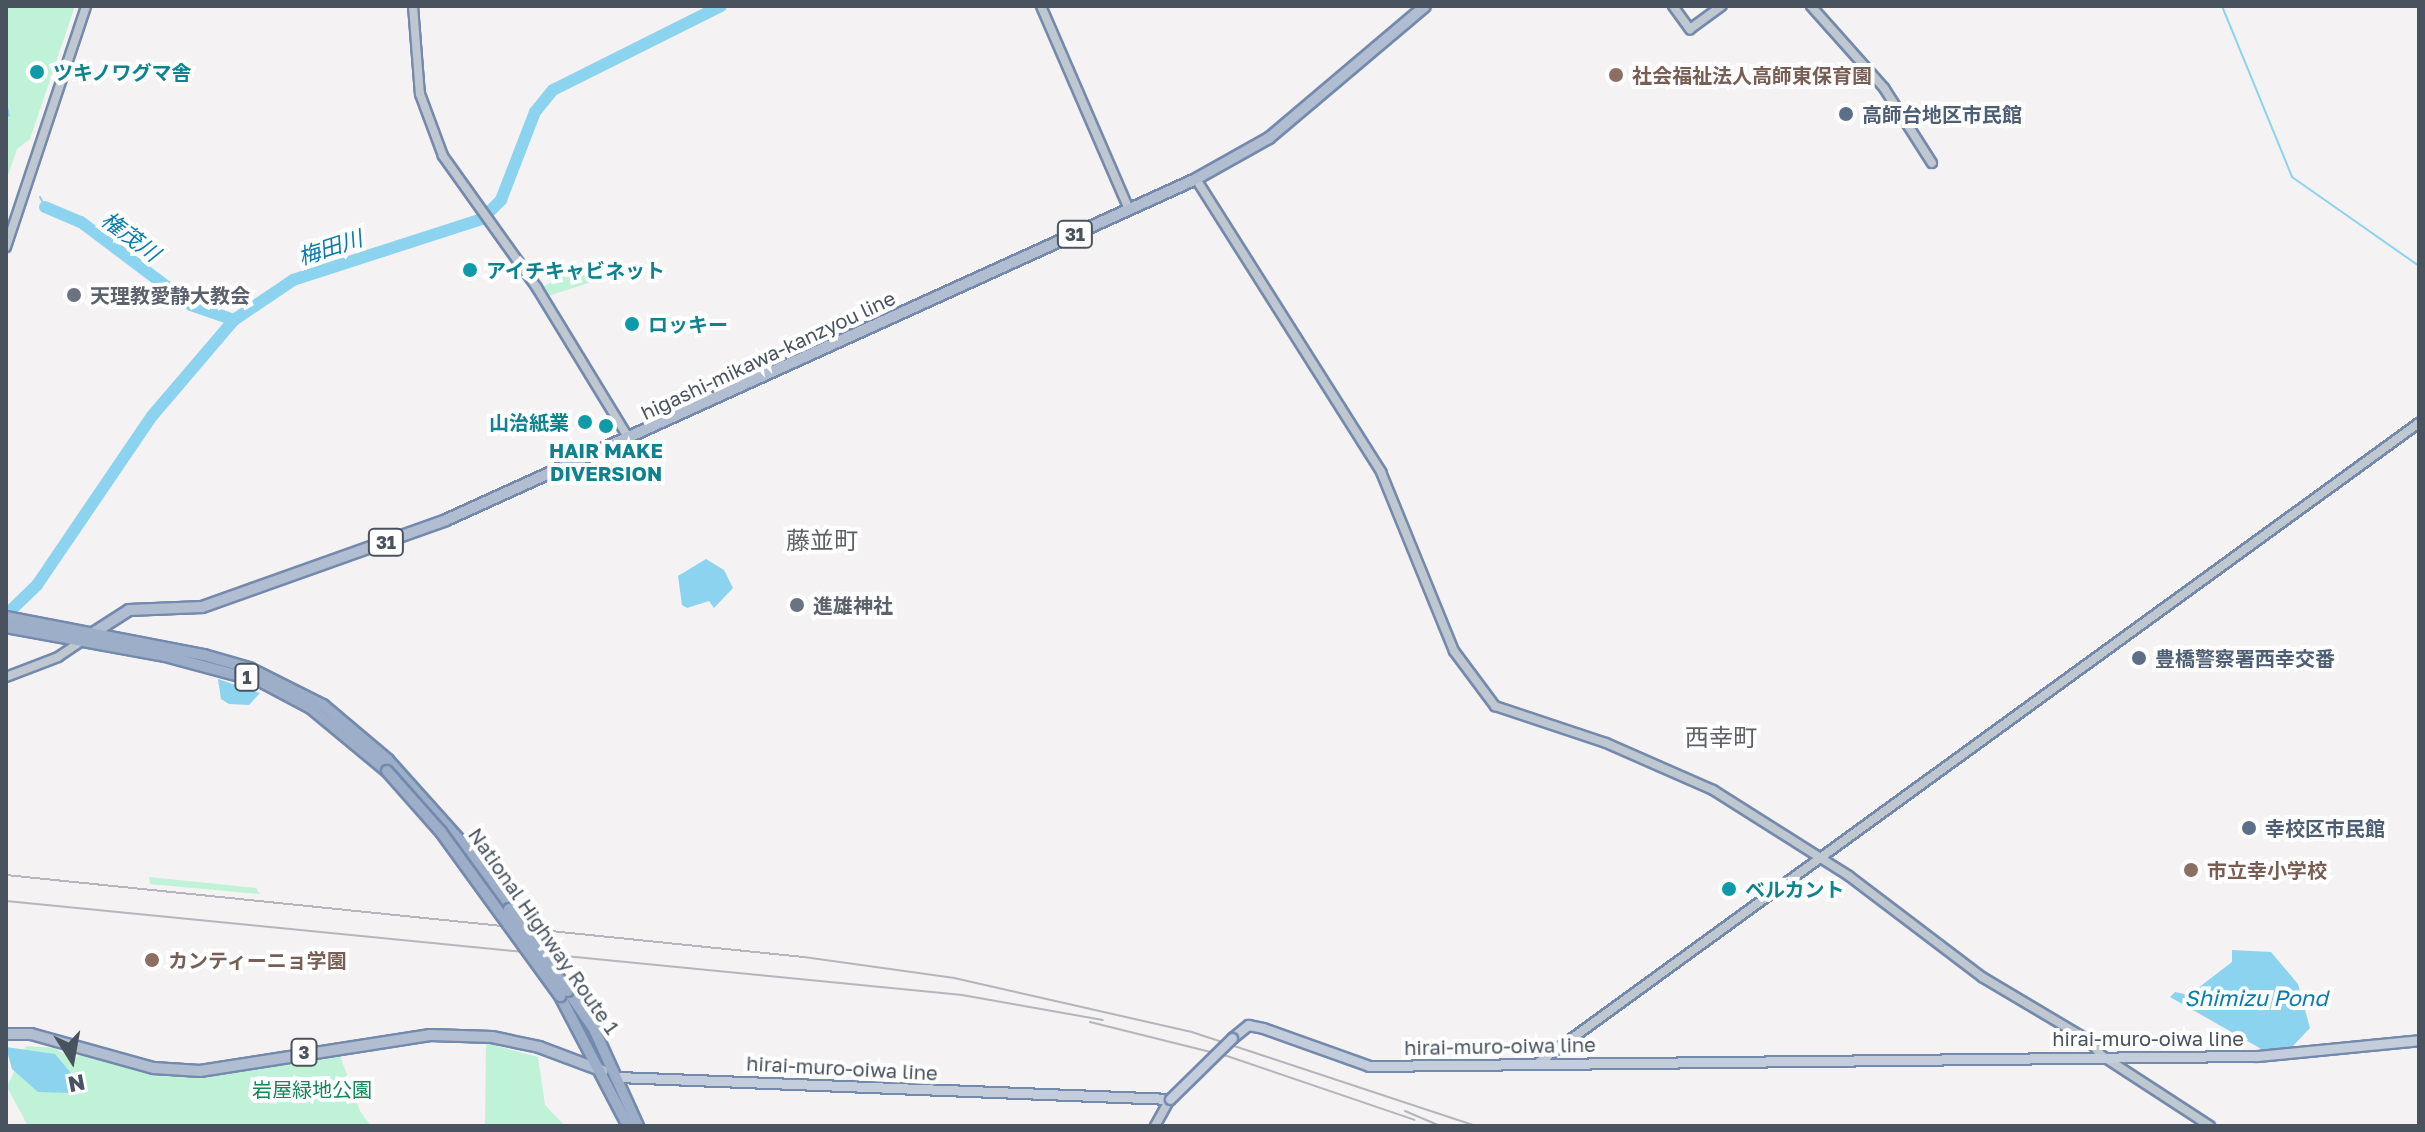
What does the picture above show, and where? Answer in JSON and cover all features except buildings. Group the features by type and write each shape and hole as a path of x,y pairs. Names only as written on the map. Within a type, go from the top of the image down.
{"highway":[{"name":"National Highway Route 1","path":"6,617 204,655 285,683 349,721 441,832 564,994 618,1077 638,1126"},
{"name":"National Highway Route 1","path":"9,628 204,664 262,682 347,733 388,765"},
{"name":"National Highway Route 1","path":"564,994 628,1126"}],"main road":[{"name":"higashi-mikawa-kanzyou line","path":"82,641 129,610 202,607 446,520 1196,179 1269,138 1425,6"},
{"name":"hirai-muro-oiwa line","path":"618,1077 1170,1099 1248,1025 1369,1066 2101,1055 2257,1056 2419,1040"},
{"name":"3","path":"6,1034 31,1034 154,1068 200,1071 415,1037 492,1037 539,1047 618,1077"}],"street":[{"path":"6,247 86,6"},
{"path":"413,6 417,79 425,116 443,156 498,233 629,439"},
{"path":"1041,6 1129,209"},
{"path":"1673,6 1690,29 1722,6"},
{"path":"1811,6 1884,88 1932,163"},
{"path":"1196,179 1390,487 1454,651 1481,693 1512,714 1606,743 1713,790 1822,859 1982,977 2090,1041 2101,1055 2210,1126"},
{"path":"1538,1063 2419,423"},
{"path":"6,677 58,657 82,641"},
{"path":"1155,1126 1170,1099"}],"green space":[{"path":"6,6 75,6 30,139 17,149 6,181"},
{"path":"593,261 607,277 548,296 542,287"},
{"path":"149,877 256,888 260,894 150,884"},
{"path":"486,1043 538,1057 545,1105 565,1126 485,1126"},
{"name":"岩屋緑地公園","path":"26,1046 54,1048 73,1059 89,1050 154,1068 200,1071 337,1047 360,1111 371,1126 28,1126 7,1087"}],"water":[{"path":"706,559 724,570 733,588 714,608 709,601 687,608 682,605 678,576"},
{"path":"218,679 260,693 249,705 229,704 221,699"},
{"name":"Shimizu Pond","path":"2232,950 2271,952 2298,984 2310,1028 2292,1047 2263,1050 2170,997 2175,992 2189,995 2232,962"},
{"path":"6,1047 55,1054 76,1079 72,1093 38,1092 12,1069"}],"waterway":[{"name":"梅田川","path":"6,615 37,585 152,416 234,320 293,280 482,219 501,200 535,112 553,90 721,6"},
{"path":"2222,6 2292,177 2419,266"},
{"path":"6,103 9,116"},
{"path":"40,197 45,207"},
{"name":"権茂川","path":"45,207 81,222 191,305 234,320"}],"railway":[{"path":"6,875 803,957 954,978 1192,1032 1476,1126"},
{"path":"6,901 962,995 1103,1020"},
{"path":"1090,1022 1230,1057 1415,1120"},
{"path":"1405,1111 1441,1126"}],"place":[{"name":"ツキノワグマ舎","path":"37,72"},
{"name":"社会福祉法人高師東保育園","path":"1616,75"},
{"name":"高師台地区市民館","path":"1846,114"},
{"name":"アイチキャビネット","path":"470,270"},
{"name":"天理教愛静大教会","path":"74,295"},
{"name":"ロッキー","path":"632,324"},
{"name":"山治紙業","path":"585,422"},
{"name":"HAIR MAKE DIVERSION","path":"606,426"},
{"name":"進雄神社","path":"797,605"},
{"name":"豊橋警察署西幸交番","path":"2139,658"},
{"name":"幸校区市民館","path":"2249,828"},
{"name":"市立幸小学校","path":"2191,870"},
{"name":"ベルカント","path":"1729,889"},
{"name":"カンティーニョ学園","path":"152,960"}],"district":[{"name":"藤並町","path":"822,540"},
{"name":"西幸町","path":"1721,737"}]}
